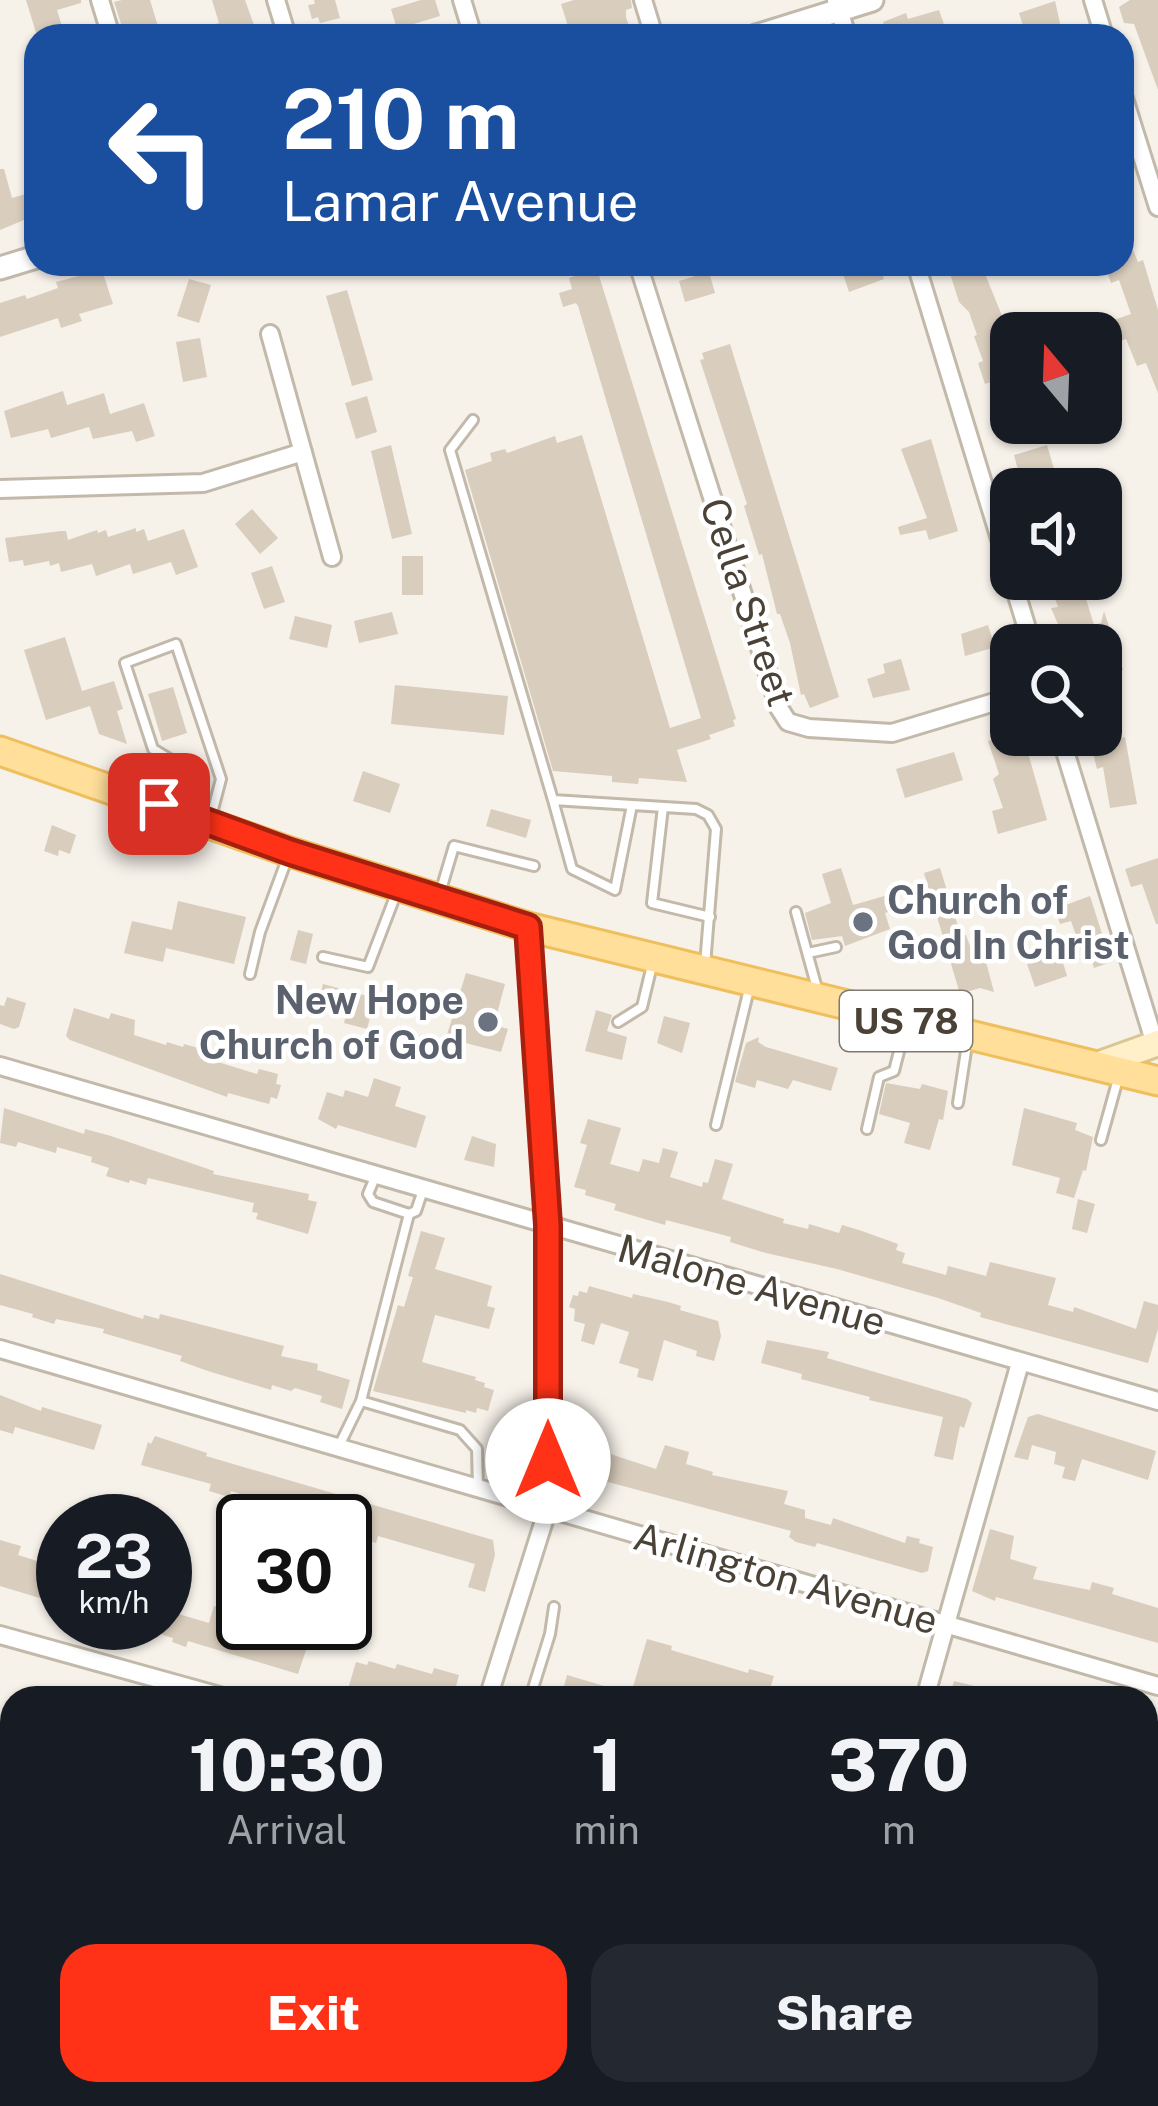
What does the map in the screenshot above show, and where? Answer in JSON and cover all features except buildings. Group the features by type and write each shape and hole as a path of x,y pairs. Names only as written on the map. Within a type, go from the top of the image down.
{"main road":[{"name":"US 78","path":"0,751 290,852 528,927 1158,1081"},
{"path":"1107,1069 1156,1043"}],"street":[{"path":"787,24 837,5 872,0"},
{"path":"1134,130 1158,207"},
{"name":"Cella Street","path":"642,276 779,708 788,722 809,728 892,733 990,704"},
{"path":"920,276 990,505"},
{"path":"270,334 332,556"},
{"path":"0,489 203,483 303,452"},
{"path":"1067,756 1156,1043"},
{"path":"492,1686 548,1508 548,1225 528,927"},
{"name":"Malone Avenue","path":"0,1066 1158,1401"},
{"name":"Arlington Avenue","path":"0,1349 1158,1686"},
{"path":"928,1686 1020,1363"},
{"path":"0,1635 184,1686"}],"lane":[{"path":"473,421 450,450 572,869 615,890 632,805"},
{"path":"159,804 172,761 153,749 125,663 176,644 220,779 210,822"},
{"path":"553,800 696,809 708,815 716,830 705,972"},
{"path":"663,807 652,903 710,917"},
{"path":"438,900 454,846 534,866"},
{"path":"250,974 290,852"},
{"path":"323,957 368,967 398,887"},
{"path":"796,912 820,999"},
{"path":"808,953 836,946"},
{"path":"618,1022 642,1007 654,960"},
{"path":"716,1125 750,983"},
{"path":"867,1129 879,1077 894,1071 906,1021"},
{"path":"958,1103 969,1036"},
{"path":"1101,1140 1107,1069"},
{"path":"376,1175 368,1194 373,1202 410,1214 416,1211 424,1189"},
{"path":"338,1448 361,1401 410,1214"},
{"path":"361,1401 460,1430 477,1449 478,1488"},
{"path":"534,1686 554,1607"}],"place":[{"name":"Church of God In Christ","path":"863,922"},
{"name":"New Hope Church of God","path":"488,1022"}],"route":[{"path":"159,804 290,852 528,927 548,1225 548,1461"}]}
